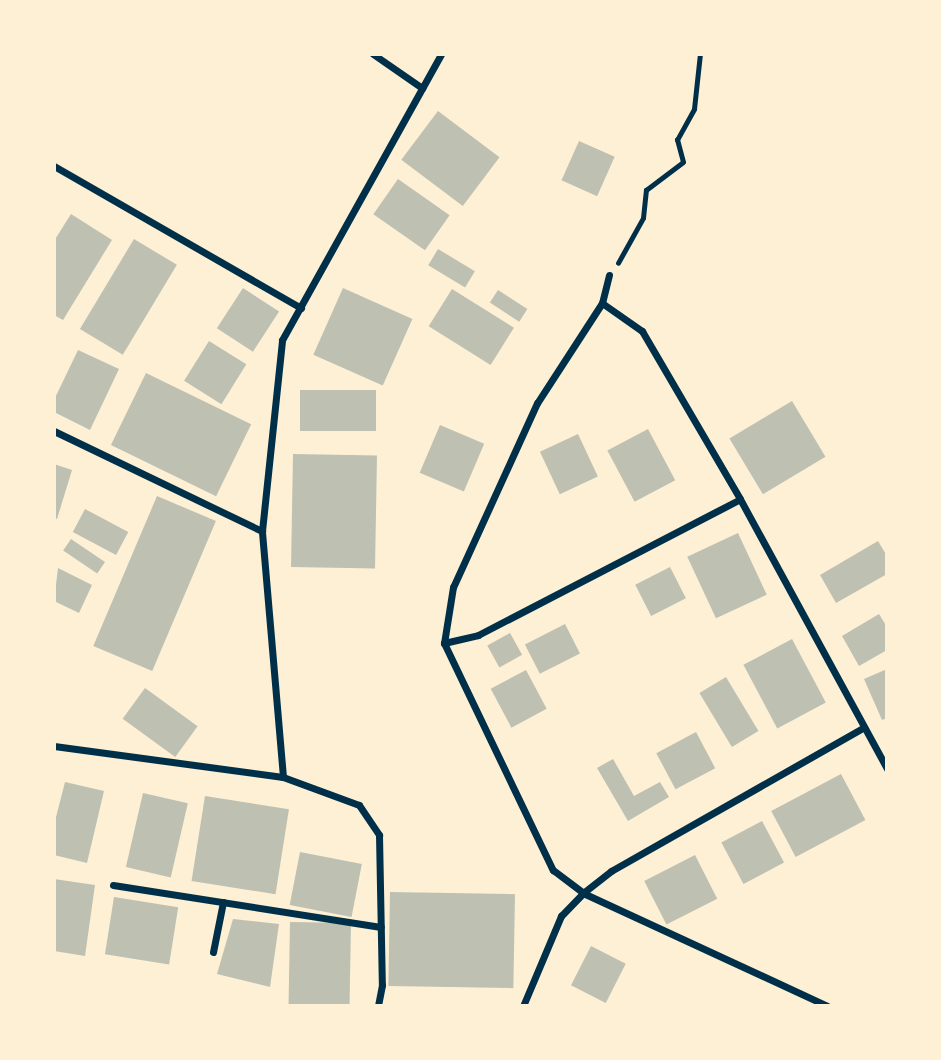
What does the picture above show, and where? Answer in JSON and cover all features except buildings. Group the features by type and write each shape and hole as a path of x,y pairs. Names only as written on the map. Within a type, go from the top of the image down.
{"street":[{"path":"373,54 422,88"},
{"path":"283,778 262,531 282,340 441,54"},
{"path":"54,166 301,308"},
{"path":"609,275 602,303 531,415 453,587 444,643 553,870 583,893 827,1006"},
{"path":"602,303 642,331 740,499 887,769"},
{"path":"54,431 262,531"},
{"path":"444,643 478,635 740,499"},
{"path":"523,1006 561,916 583,893 611,871 864,727"},
{"path":"54,746 283,778 359,805 379,835 381,927 378,1006"},
{"path":"113,885 381,927"},
{"path":"213,952 223,902"}],"path":[{"path":"609,275 643,218 646,190 683,162 677,141 694,109 700,54"}]}
